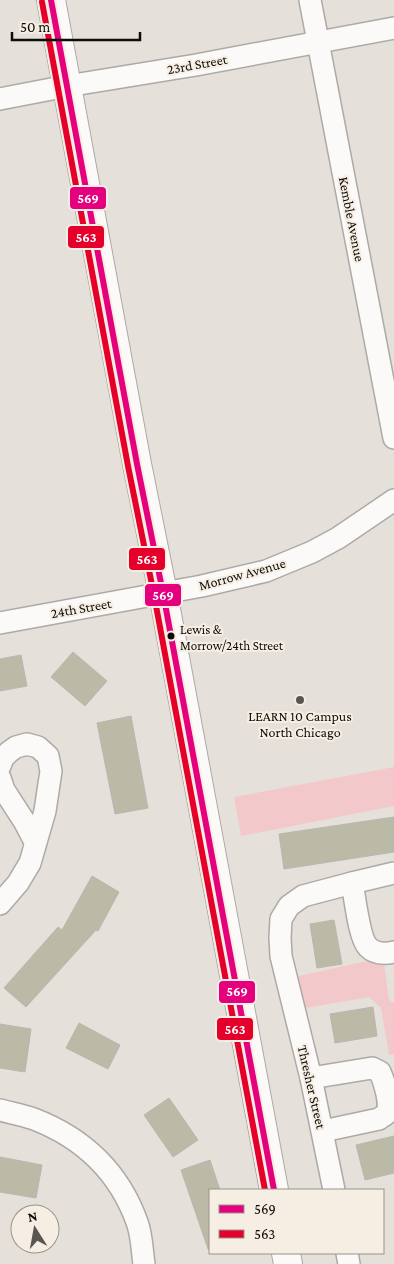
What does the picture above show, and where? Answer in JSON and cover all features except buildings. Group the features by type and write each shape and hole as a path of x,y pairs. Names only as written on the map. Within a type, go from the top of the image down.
{"main road":[{"path":"51,0 274,1189"}],"street":[{"name":"Kemble Avenue","path":"310,0 394,438"},
{"name":"23rd Street","path":"0,99 394,28"},
{"name":"Morrow Avenue","path":"163,593 266,571 312,552 338,538 394,500"},
{"name":"24th Street","path":"0,623 163,593"},
{"path":"0,766 3,758 16,746 27,744 38,747 48,756 51,772 45,811 30,863 18,883 0,904"},
{"path":"0,778 4,790 35,842"},
{"name":"Thresher Street","path":"334,1189 311,1078 281,956 282,919 288,906 303,896 394,873"},
{"path":"352,883 363,939 368,948 378,953 394,952"},
{"path":"311,1078 372,1068 380,1072 384,1080 389,1106 386,1113 379,1119 323,1131"},
{"path":"0,1110 33,1118 67,1135 99,1160 122,1189 138,1224 144,1264"}],"shaded area":[{"path":"394,767 394,806 241,836 234,797"},
{"path":"372,960 384,963 389,1000 394,1003 394,1054 389,1055 381,1008 369,997 301,1009 294,977"}],"transit line":[{"name":"569","path":"51,0 274,1189"},
{"name":"563","path":"42,2 265,1189"}],"place":[{"name":"Lewis & Morrow/24th Street","path":"171,636"},
{"name":"LEARN 10 Campus North Chicago","path":"300,700"}]}
